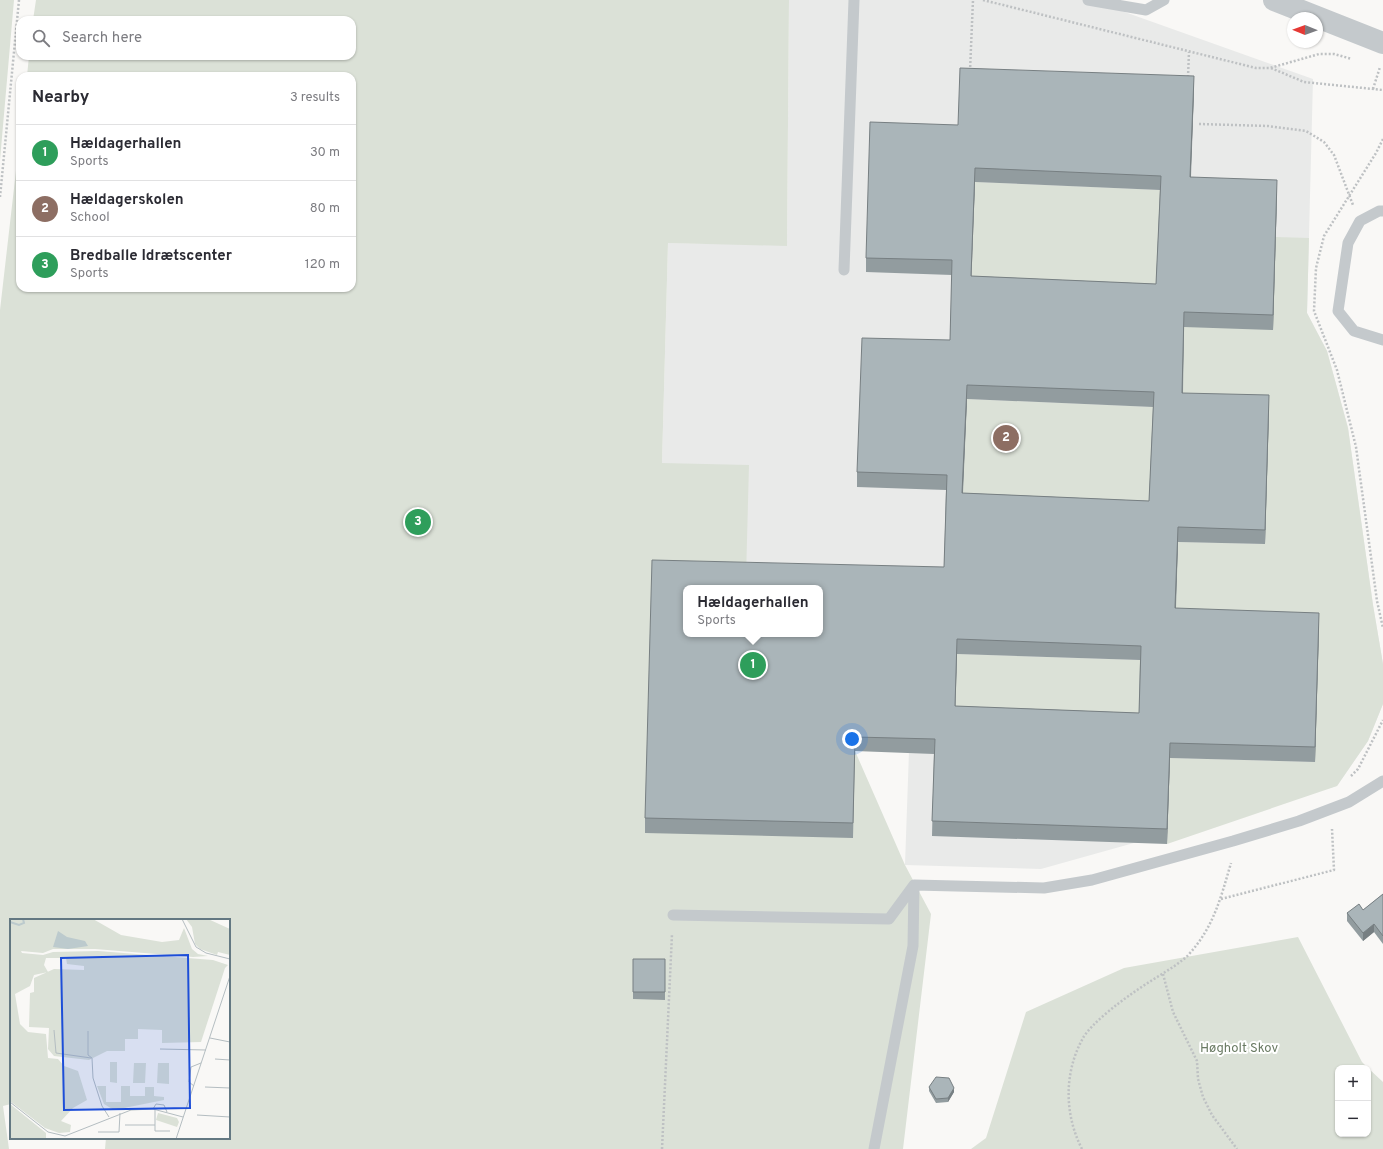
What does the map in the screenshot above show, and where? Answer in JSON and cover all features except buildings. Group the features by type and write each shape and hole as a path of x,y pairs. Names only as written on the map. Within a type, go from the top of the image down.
{"street":[{"path":"1274,0 1383,44"}],"lane":[{"path":"844,270 854,0"},
{"path":"1088,0 1146,10 1164,0"},
{"path":"1383,211 1379,211 1360,221 1348,243 1338,311 1354,331 1383,340"},
{"path":"914,885 1044,888 1092,880 1233,841 1299,820 1349,802 1383,781"},
{"path":"673,915 888,919 914,885"},
{"path":"874,1149 913,946 914,885"}],"path":[{"path":"17,16 19,0"},
{"path":"970,77 973,0"},
{"path":"983,0 1256,68 1270,68 1319,54 1334,54 1354,60"},
{"path":"0,197 16,31"},
{"path":"1188,84 1189,52"},
{"path":"1372,89 1382,68 1383,60"},
{"path":"1373,66 1382,68"},
{"path":"1270,68 1304,82 1383,90"},
{"path":"1199,124 1268,126 1306,131 1324,142 1334,155 1348,196 1360,221"},
{"path":"1383,139 1376,153 1324,236 1316,268 1314,311 1337,370 1356,447 1377,601 1383,628"},
{"path":"1347,779 1358,769 1383,720"},
{"path":"1221,899 1334,870 1332,808"},
{"path":"1082,1149 1077,1139 1071,1117 1068,1096 1071,1070 1084,1037 1104,1015 1131,994 1163,974 1189,955 1205,934 1221,899 1231,860 1233,841"},
{"path":"662,1149 673,915"},
{"path":"1163,974 1173,1012 1197,1061 1198,1079 1203,1097 1212,1115 1236,1149"}],"shaded area":[{"path":"789,0 1091,0 1313,79 1307,313 1327,351 1348,428 1373,605 1383,664 1383,704 1368,741 1337,786 1041,869 905,865 909,751 859,580 746,578 662,463 668,243 787,245"}],"green space":[{"path":"0,0 14,0 0,160"},
{"path":"36,0 789,0 787,246 668,243 662,463 749,465 746,578 859,580 855,751 905,865 931,914 903,1149 105,1149 106,1139 230,1139 230,919 10,919 10,1104 3,1106 9,1149 0,1149 0,310 16,171 16,292 356,292 356,72 27,72 29,60 356,60 356,16 34,16"},
{"path":"975,182 1161,190 1156,298 971,290"},
{"path":"1276,237 1309,238 1307,313 1327,351 1348,428 1373,605 1383,664 1383,704 1368,741 1337,786 1167,844 1170,758 1315,762 1175,623 1178,542 1264,544 1182,407 1184,327"},
{"path":"967,399 1154,407 1149,516 962,508"},
{"path":"957,654 1141,660 1139,727 955,721"},
{"name":"Høgholt Skov","path":"1298,937 1362,1062 1365,1065 1335,1065 1335,1137 1371,1137 1371,1071 1383,1082 1383,1149 971,1149 986,1138 1026,1012 1124,968"}],"place":[{"name":"Hældagerskolen","path":"1006,438"},
{"name":"Bredballe Idrætscenter","path":"418,522"},
{"name":"Hældagerhallen","path":"753,665"}]}
